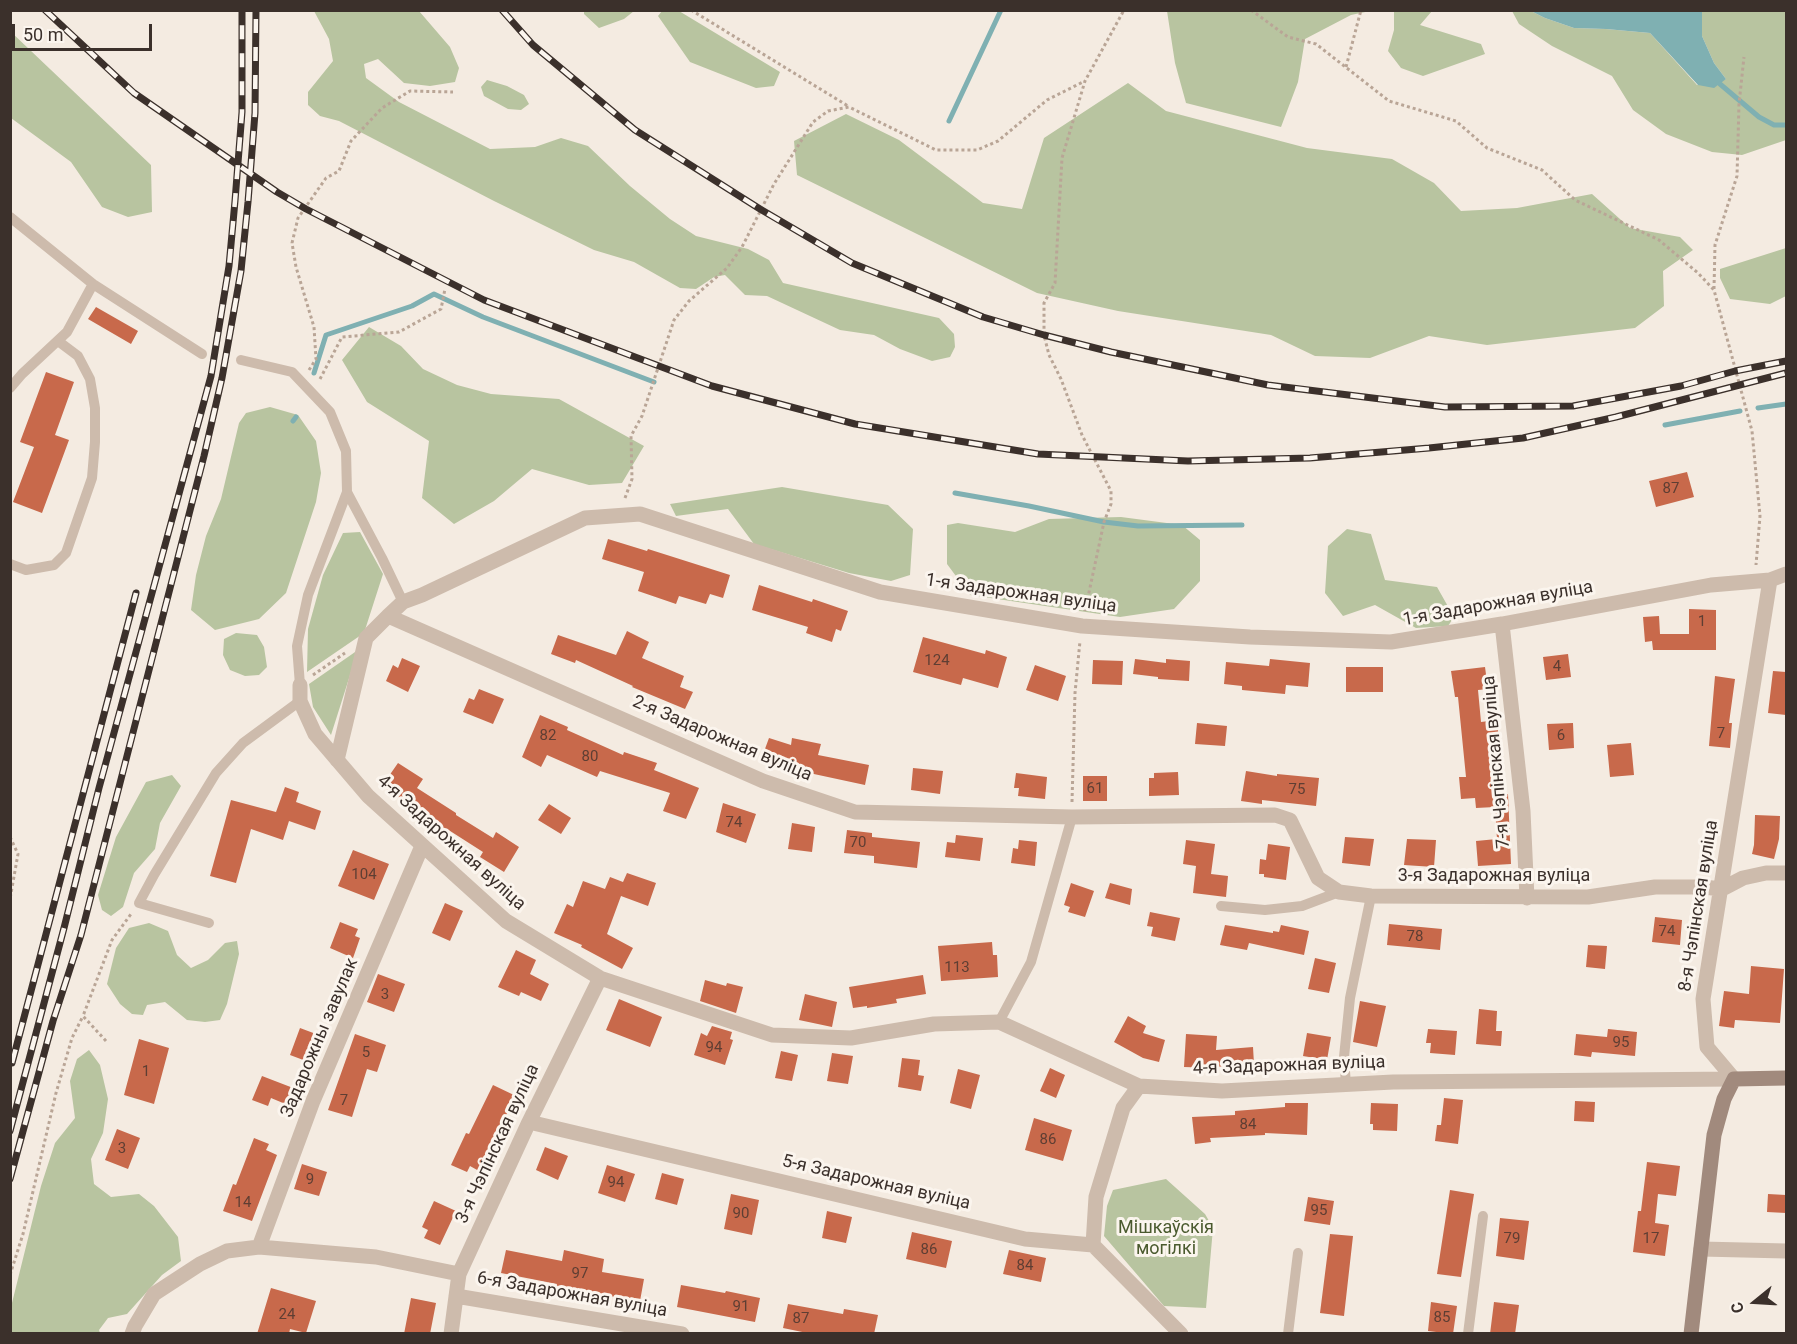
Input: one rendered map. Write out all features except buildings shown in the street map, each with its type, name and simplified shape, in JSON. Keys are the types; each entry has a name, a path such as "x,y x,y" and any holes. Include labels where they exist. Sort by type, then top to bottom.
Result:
{"main road":[{"name":"4-я Задарожная вуліца","path":"1734,1079 1786,1078"},
{"path":"1691,1334 1714,1135 1724,1099 1734,1079"}],"street":[{"name":"1-я Задарожная вуліца","path":"366,638 403,602 423,595 585,518 640,514 880,592 1082,626 1250,637 1391,642 1711,585 1763,581 1786,574"},
{"name":"8-я Чэпінская вуліца","path":"1734,1079 1707,1047 1703,999 1722,889 1763,581"},
{"name":"2-я Задарожная вуліца","path":"388,616 763,781 855,812 1071,817 1275,815 1290,820 1318,878 1339,892"},
{"name":"7-я Чэпінская вуліца","path":"1502,624 1523,811 1527,897"},
{"path":"336,760 366,638"},
{"name":"4-я Задарожная вуліца","path":"300,685 300,701 315,734 336,760 368,796 506,921 600,978 772,1035 851,1038 934,1024 999,1022 1139,1086 1222,1091 1393,1082 1734,1079"},
{"name":"Задарожны завулак","path":"259,1247 313,1101 422,846"},
{"name":"3-я Задарожная вуліца","path":"1339,892 1371,896 1588,897 1655,887 1722,889 1743,878 1766,873 1786,873"},
{"name":"3-я Чэпінская вуліца","path":"451,1334 459,1274 529,1122 600,978"},
{"path":"1139,1086 1123,1108 1096,1197 1093,1245 1181,1334"},
{"name":"5-я Задарожная вуліца","path":"529,1122 1025,1239 1093,1245"},
{"name":"6-я Задарожная вуліца","path":"132,1334 154,1294 200,1264 227,1251 259,1247 375,1257 459,1274"},
{"path":"1701,1249 1786,1251"},
{"name":"6-я Задарожная вуліца","path":"456,1296 682,1334"}],"lane":[{"path":"10,217 93,284 202,354"},
{"path":"10,388 68,332 93,284"},
{"path":"10,564 26,570 54,566 66,553 92,478 95,408 90,379 78,356 58,341"},
{"path":"241,360 292,372 330,412 346,451 346,492 308,595 297,646 300,685"},
{"path":"346,492 403,602"},
{"path":"209,923 140,903 154,875 216,773 243,743 300,701"},
{"path":"999,1022 1031,962 1071,817"},
{"path":"1221,906 1265,910 1302,906 1339,892"},
{"path":"1346,1085 1344,1057 1350,998 1371,896"},
{"path":"1468,1334 1483,1216"},
{"path":"1288,1334 1298,1253"}],"path":[{"path":"691,10 849,107 936,150 977,150 998,141 1047,100 1085,81"},
{"path":"1071,817 1075,693 1082,626 1104,522 1111,504 1110,491 1082,435 1061,379 1048,355 1044,335 1044,303 1055,283 1062,158 1085,81 1124,10"},
{"path":"1251,10 1288,37 1316,44 1389,101 1456,121 1487,148 1542,170 1575,200 1659,240 1698,273 1714,290"},
{"path":"1346,66 1361,10"},
{"path":"1744,57 1739,104 1737,176 1715,245 1714,290 1752,431 1763,581"},
{"path":"301,382 316,359 314,327 296,267 292,243 298,218 326,178 339,171 351,141 382,108 410,91 453,92"},
{"path":"619,515 632,479 631,436 642,416 674,320 689,301 727,268 737,254 774,184 813,122 828,111 849,107"},
{"path":"313,394 342,337 399,332 441,309 445,289"},
{"path":"300,685 366,638"},
{"path":"10,837 18,854 10,899"},
{"path":"10,1275 23,1234 56,1093 72,1038 83,1016 112,940 140,903"},
{"path":"83,1016 106,1041"}],"green space":[{"path":"584,10 634,11 624,19 599,28 584,14"},
{"path":"1167,10 1370,11 1351,15 1305,39 1298,82 1281,127 1186,103 1175,63"},
{"path":"314,11 419,11 450,47 459,68 455,82 430,86 404,83 378,59 364,64 366,78 399,102 490,149 535,147 561,138 588,146 630,186 670,219 696,236 748,249 769,260 783,283 939,318 954,334 955,347 950,357 932,361 900,349 874,335 840,330 767,296 745,295 725,275 714,277 696,289 680,288 634,262 594,250 339,121 320,116 308,105 308,92 333,61 329,39"},
{"path":"662,11 679,11 780,72 774,86 756,88 690,62 658,16"},
{"path":"1394,11 1432,11 1420,25 1481,44 1485,54 1423,76 1401,68 1388,51 1394,30"},
{"path":"1512,11 1531,11 1574,28 1650,33 1697,85 1726,79 1714,63 1702,36 1702,11 1786,11 1786,140 1742,155 1712,152 1666,134 1633,110 1612,76 1552,46 1519,24"},
{"path":"10,31 151,165 152,212 128,217 102,207 71,162 11,118"},
{"path":"487,80 507,86 524,95 529,104 521,110 508,109 484,96 481,87"},
{"path":"1128,83 1166,111 1307,148 1392,159 1434,183 1461,211 1517,208 1592,194 1630,228 1680,237 1693,250 1663,271 1664,306 1635,328 1487,345 1429,336 1370,358 1315,356 1271,335 1118,311 1037,293 797,175 794,141 846,114 899,140 983,203 1022,209 1044,138"},
{"path":"1786,248 1786,296 1770,304 1730,299 1720,278 1720,269"},
{"path":"369,327 401,346 423,369 457,385 491,394 559,399 644,446 622,483 589,485 532,469 494,501 454,524 422,498 429,441 367,402 342,360"},
{"path":"270,407 298,415 316,441 321,473 316,502 286,593 259,619 215,630 191,610 196,575 206,536 221,499 239,423 246,413"},
{"path":"782,487 888,505 913,529 910,575 891,581 849,573 754,544 728,509 676,516 670,504"},
{"path":"1121,517 1182,525 1200,540 1200,581 1174,609 1120,617 970,595 947,564 947,525 958,523 1015,532 1049,519"},
{"path":"1347,529 1371,534 1385,580 1437,587 1454,617 1448,626 1416,628 1375,605 1343,616 1325,593 1328,546"},
{"path":"360,532 383,574 364,633 307,672 308,629 323,575 343,533"},
{"path":"236,633 257,635 264,647 267,667 259,675 245,676 230,670 223,655 224,639"},
{"path":"358,650 331,735 313,707 309,684"},
{"path":"172,775 181,786 160,823 155,849 134,873 123,907 111,916 102,910 98,895 116,837 146,782"},
{"path":"149,923 168,931 177,955 191,968 208,960 225,943 237,941 239,954 227,1004 220,1020 205,1022 187,1020 165,1002 147,1005 143,1015 132,1014 120,1004 107,984 116,948 129,928"},
{"path":"89,1050 100,1065 108,1099 103,1133 91,1159 94,1184 111,1197 139,1194 154,1206 178,1237 181,1261 162,1275 127,1314 108,1318 99,1330 100,1333 11,1334 11,1307 41,1186 55,1143 75,1118 70,1081 77,1059"},
{"name":"Мішкаўскія могілкі","path":"1166,1179 1205,1214 1213,1228 1206,1308 1164,1306 1104,1236 1107,1206 1113,1190"}],"water":[{"path":"1531,11 1702,11 1702,36 1714,63 1726,79 1714,88 1698,85 1650,33 1574,28"}],"waterway":[{"path":"949,121 1001,10"},
{"path":"1720,84 1759,117 1774,125 1786,125"},
{"path":"314,373 326,335 412,306 434,294 483,317 654,382"},
{"path":"1758,408 1786,404"},
{"path":"1665,425 1740,411"},
{"path":"293,421 296,417"},
{"path":"955,493 1104,522 1138,526 1242,525"}],"railway":[{"path":"45,10 134,93 277,192 484,300 712,386 855,424 1038,454 1188,461 1310,458 1523,438 1616,417 1786,373"},
{"path":"10,1131 99,788 211,376 229,266 235,201 242,112 242,10"},
{"path":"10,1179 53,1021 81,935 222,378 241,271 248,202 255,113 256,10"},
{"path":"502,10 533,45 635,130 760,209 852,263 983,317 1044,335 1111,352 1268,385 1445,407 1573,406 1681,386 1735,371 1786,361"},
{"path":"12,1063 136,593"}]}
